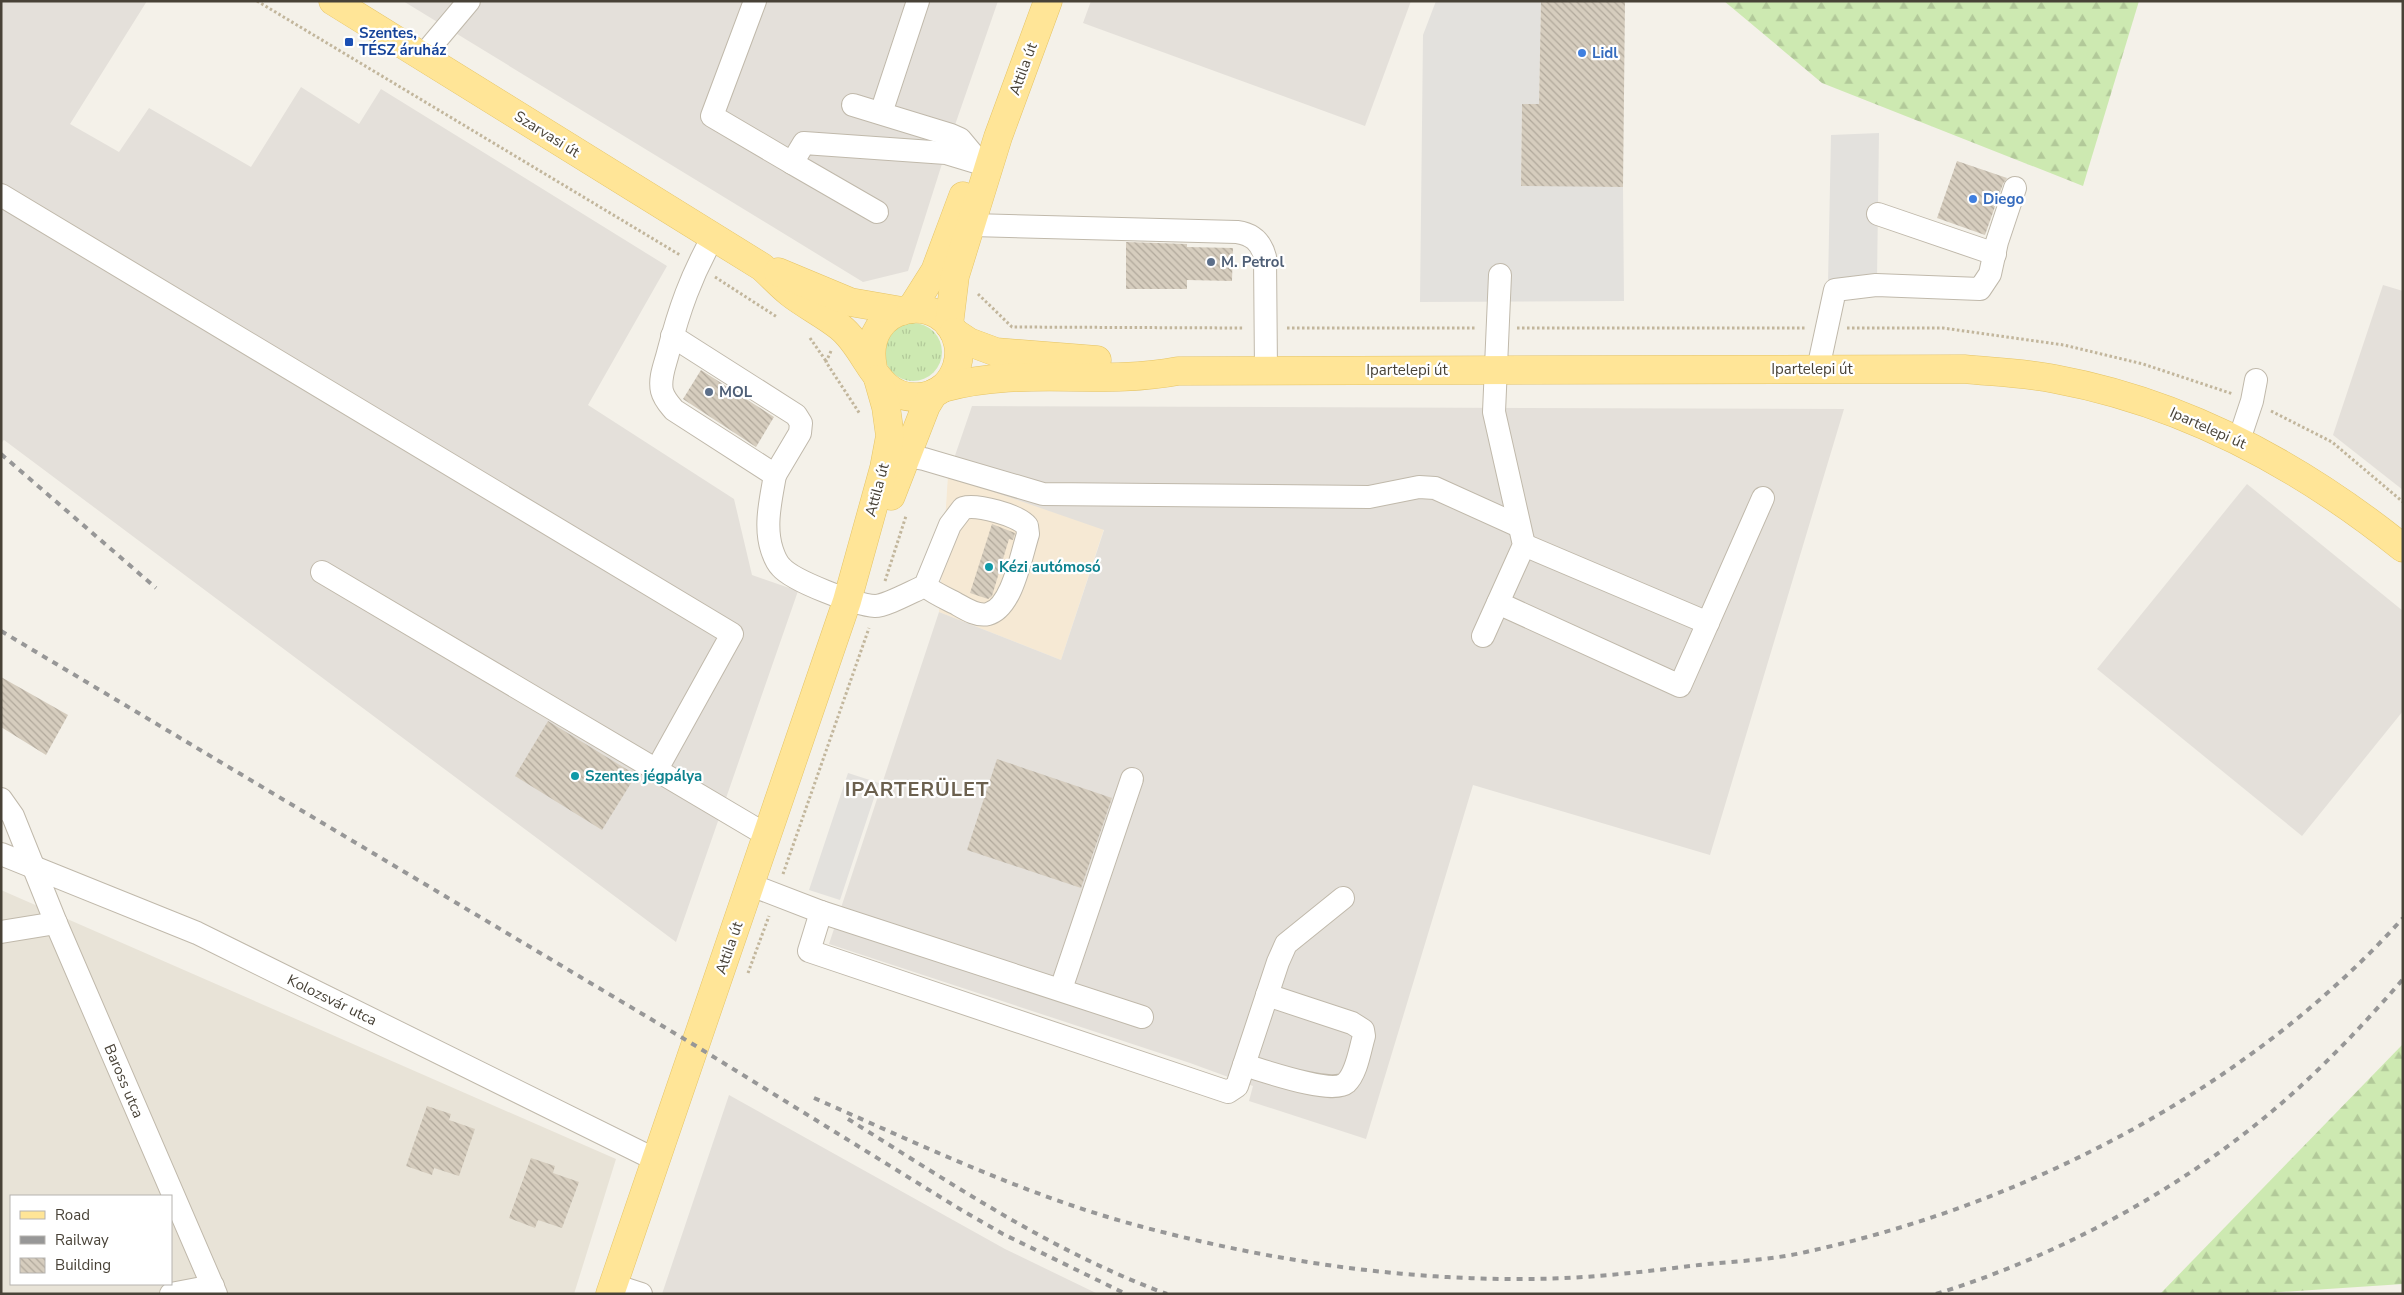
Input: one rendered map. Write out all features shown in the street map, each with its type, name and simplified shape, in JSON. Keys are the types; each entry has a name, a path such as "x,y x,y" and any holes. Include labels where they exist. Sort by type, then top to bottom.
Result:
{"main road":[{"name":"Szarvasi út","path":"333,1 762,267"},
{"name":"Attila út","path":"906,310 935,271 966,188 984,165 998,137 1048,1"},
{"name":"Attila út","path":"951,329 955,276 972,225 984,165"},
{"path":"762,267 797,278 850,302 932,312 969,342 996,352 1145,363 1178,371"},
{"path":"762,267 789,293 841,327 887,388 904,396 923,397 967,381 1012,375 1148,377 1178,371"},
{"path":"875,373 871,344 875,333 882,323 906,310"},
{"path":"939,390 951,379 957,368 958,344 951,329"},
{"name":"Ipartelepi út","path":"1178,371 1964,369 2054,378 2148,402 2239,440 2293,470 2341,501 2403,548"},
{"name":"Attila út","path":"612,1289 847,601 884,468 890,436 886,407 875,373"},
{"name":"Attila út","path":"847,601 926,406 939,390"}],"street":[{"path":"422,57 469,1"},
{"path":"755,1 712,116 877,212"},
{"path":"881,113 918,1"},
{"path":"853,105 960,139 984,165"},
{"path":"792,163 804,143 946,153 984,165"},
{"path":"1818,369 1835,290 1876,285 1980,289 1990,274 2015,188"},
{"path":"1,195 732,634 657,769"},
{"path":"1878,214 1995,254"},
{"path":"972,225 1237,232 1250,236 1261,246 1265,257 1266,371"},
{"path":"713,237 697,265 686,290 662,376 662,390 667,402 674,410 775,475"},
{"path":"1483,636 1498,603 1522,535 1494,412 1500,275"},
{"path":"672,336 796,415 801,423 800,432 775,475 768,515 772,549 776,560 781,568 790,574 847,601 877,606 925,586 950,526 963,508 980,507 1020,521 1027,526 1028,534 1010,592 1004,602 992,612 988,614 973,613 925,586"},
{"path":"2239,440 2252,401 2256,380"},
{"path":"907,456 924,459 1044,494 1369,497 1418,487 1435,488 1522,535 1708,623"},
{"path":"1498,603 1680,686 1763,498"},
{"path":"322,572 768,836"},
{"path":"1061,989 1132,778"},
{"name":"Baross utca","path":"1,799 13,816 32,867 214,1290"},
{"name":"Kolozsvár utca","path":"1,854 197,934 656,1160"},
{"path":"751,885 821,912 1142,1017"},
{"path":"821,912 809,951 1228,1092 1237,1086 1278,962 1286,944 1343,898"},
{"path":"1,932 56,923"},
{"path":"1244,1065 1309,1083 1338,1086 1345,1084 1350,1078 1364,1036 1364,1030 1359,1026 1267,995"},
{"path":"612,1289 641,1294"},
{"path":"171,1294 214,1290"}],"path":[{"path":"257,1 697,265 779,318"},
{"path":"804,334 812,339 826,362"}],"shaded area":[{"path":"1,1 147,1 70,124 119,152 149,108 251,167 301,87 359,124 381,89 667,266 588,405 734,499 752,575 798,591 676,942 4,440 1,443"},
{"path":"403,1 998,1 947,148 908,271 863,282"},
{"path":"1091,1 1411,1 1365,126 1083,23"},
{"path":"1436,1 1541,1 1539,104 1522,105 1521,185 1623,187 1624,301 1420,302 1423,35"},
{"path":"1879,133 1877,280 1828,284 1831,135"},
{"path":"2383,285 2403,291 2403,490 2333,435"},
{"path":"972,406 1844,409 1710,855 1473,785 1366,1139 1249,1101 1253,1086 1190,1063 829,944 939,612 1061,660 1104,530 948,476"},
{"path":"948,476 1104,529 1061,660 939,612"},
{"path":"2247,484 2403,611 2403,711 2302,836 2097,669"},
{"path":"848,773 879,783 840,900 809,890"},
{"path":"1,890 616,1159 574,1294 1,1294"},
{"path":"729,1095 1005,1249 1098,1294 662,1294"}],"green space":[{"path":"1724,1 2139,1 2083,186 1822,83"},
{"path":"913,323 924,325 937,336 942,352 940,363 929,376 913,381 902,379 889,368 884,352 886,341 897,328"},
{"path":"2403,1044 2403,1284 2251,1294 2160,1294"}],"building":[{"name":"Lidl","path":"1541,1 1625,1 1623,187 1521,186 1522,104 1539,104"},
{"name":"Diego","path":"1957,161 2007,178 2003,184 1985,235 1937,218"},
{"path":"1126,242 1187,244 1187,247 1233,248 1232,281 1187,280 1187,289 1126,289"},
{"path":"701,370 774,417 756,447 683,399"},
{"name":"Kézi autómosó","path":"992,524 1015,533 1013,540 1009,539 992,596 988,599 970,593"},
{"path":"1,677 68,715 46,755 1,727"},
{"name":"Szentes jégpálya","path":"548,721 636,775 602,830 515,776"},
{"path":"997,759 1112,798 1081,888 967,850"},
{"path":"427,1106 451,1114 449,1120 475,1129 459,1176 434,1168 432,1175 406,1166"},
{"path":"531,1158 555,1166 553,1173 579,1182 562,1228 538,1220 535,1228 509,1218"}],"railway":[{"path":"1,454 156,588"},
{"path":"1,631 696,1046 963,1211 1003,1234 1126,1294"},
{"path":"814,1098 935,1152 1059,1201 1101,1215 1190,1239 1285,1258 1381,1272 1430,1276 1527,1279 1613,1275 1769,1258 1810,1251 1892,1230 1974,1202 2054,1169 2132,1130 2207,1085 2278,1034 2343,979 2403,918"},
{"path":"1936,1294 1980,1279 2066,1243 2108,1222 2189,1173 2264,1118 2301,1086 2354,1034 2403,979"},
{"path":"848,1119 1003,1215 1043,1237 1124,1277 1167,1294"}],"place":[{"name":"Szentes, TÉSZ áruház","path":"349,42"},
{"name":"Lidl","path":"1582,53"},
{"name":"Diego","path":"1973,199"},
{"name":"M. Petrol","path":"1211,262"},
{"name":"MOL","path":"709,392"},
{"name":"Kézi autómosó","path":"989,567"},
{"name":"Szentes jégpálya","path":"575,776"}],"district":[{"name":"IPARTERÜLET","path":"917,789"}]}
